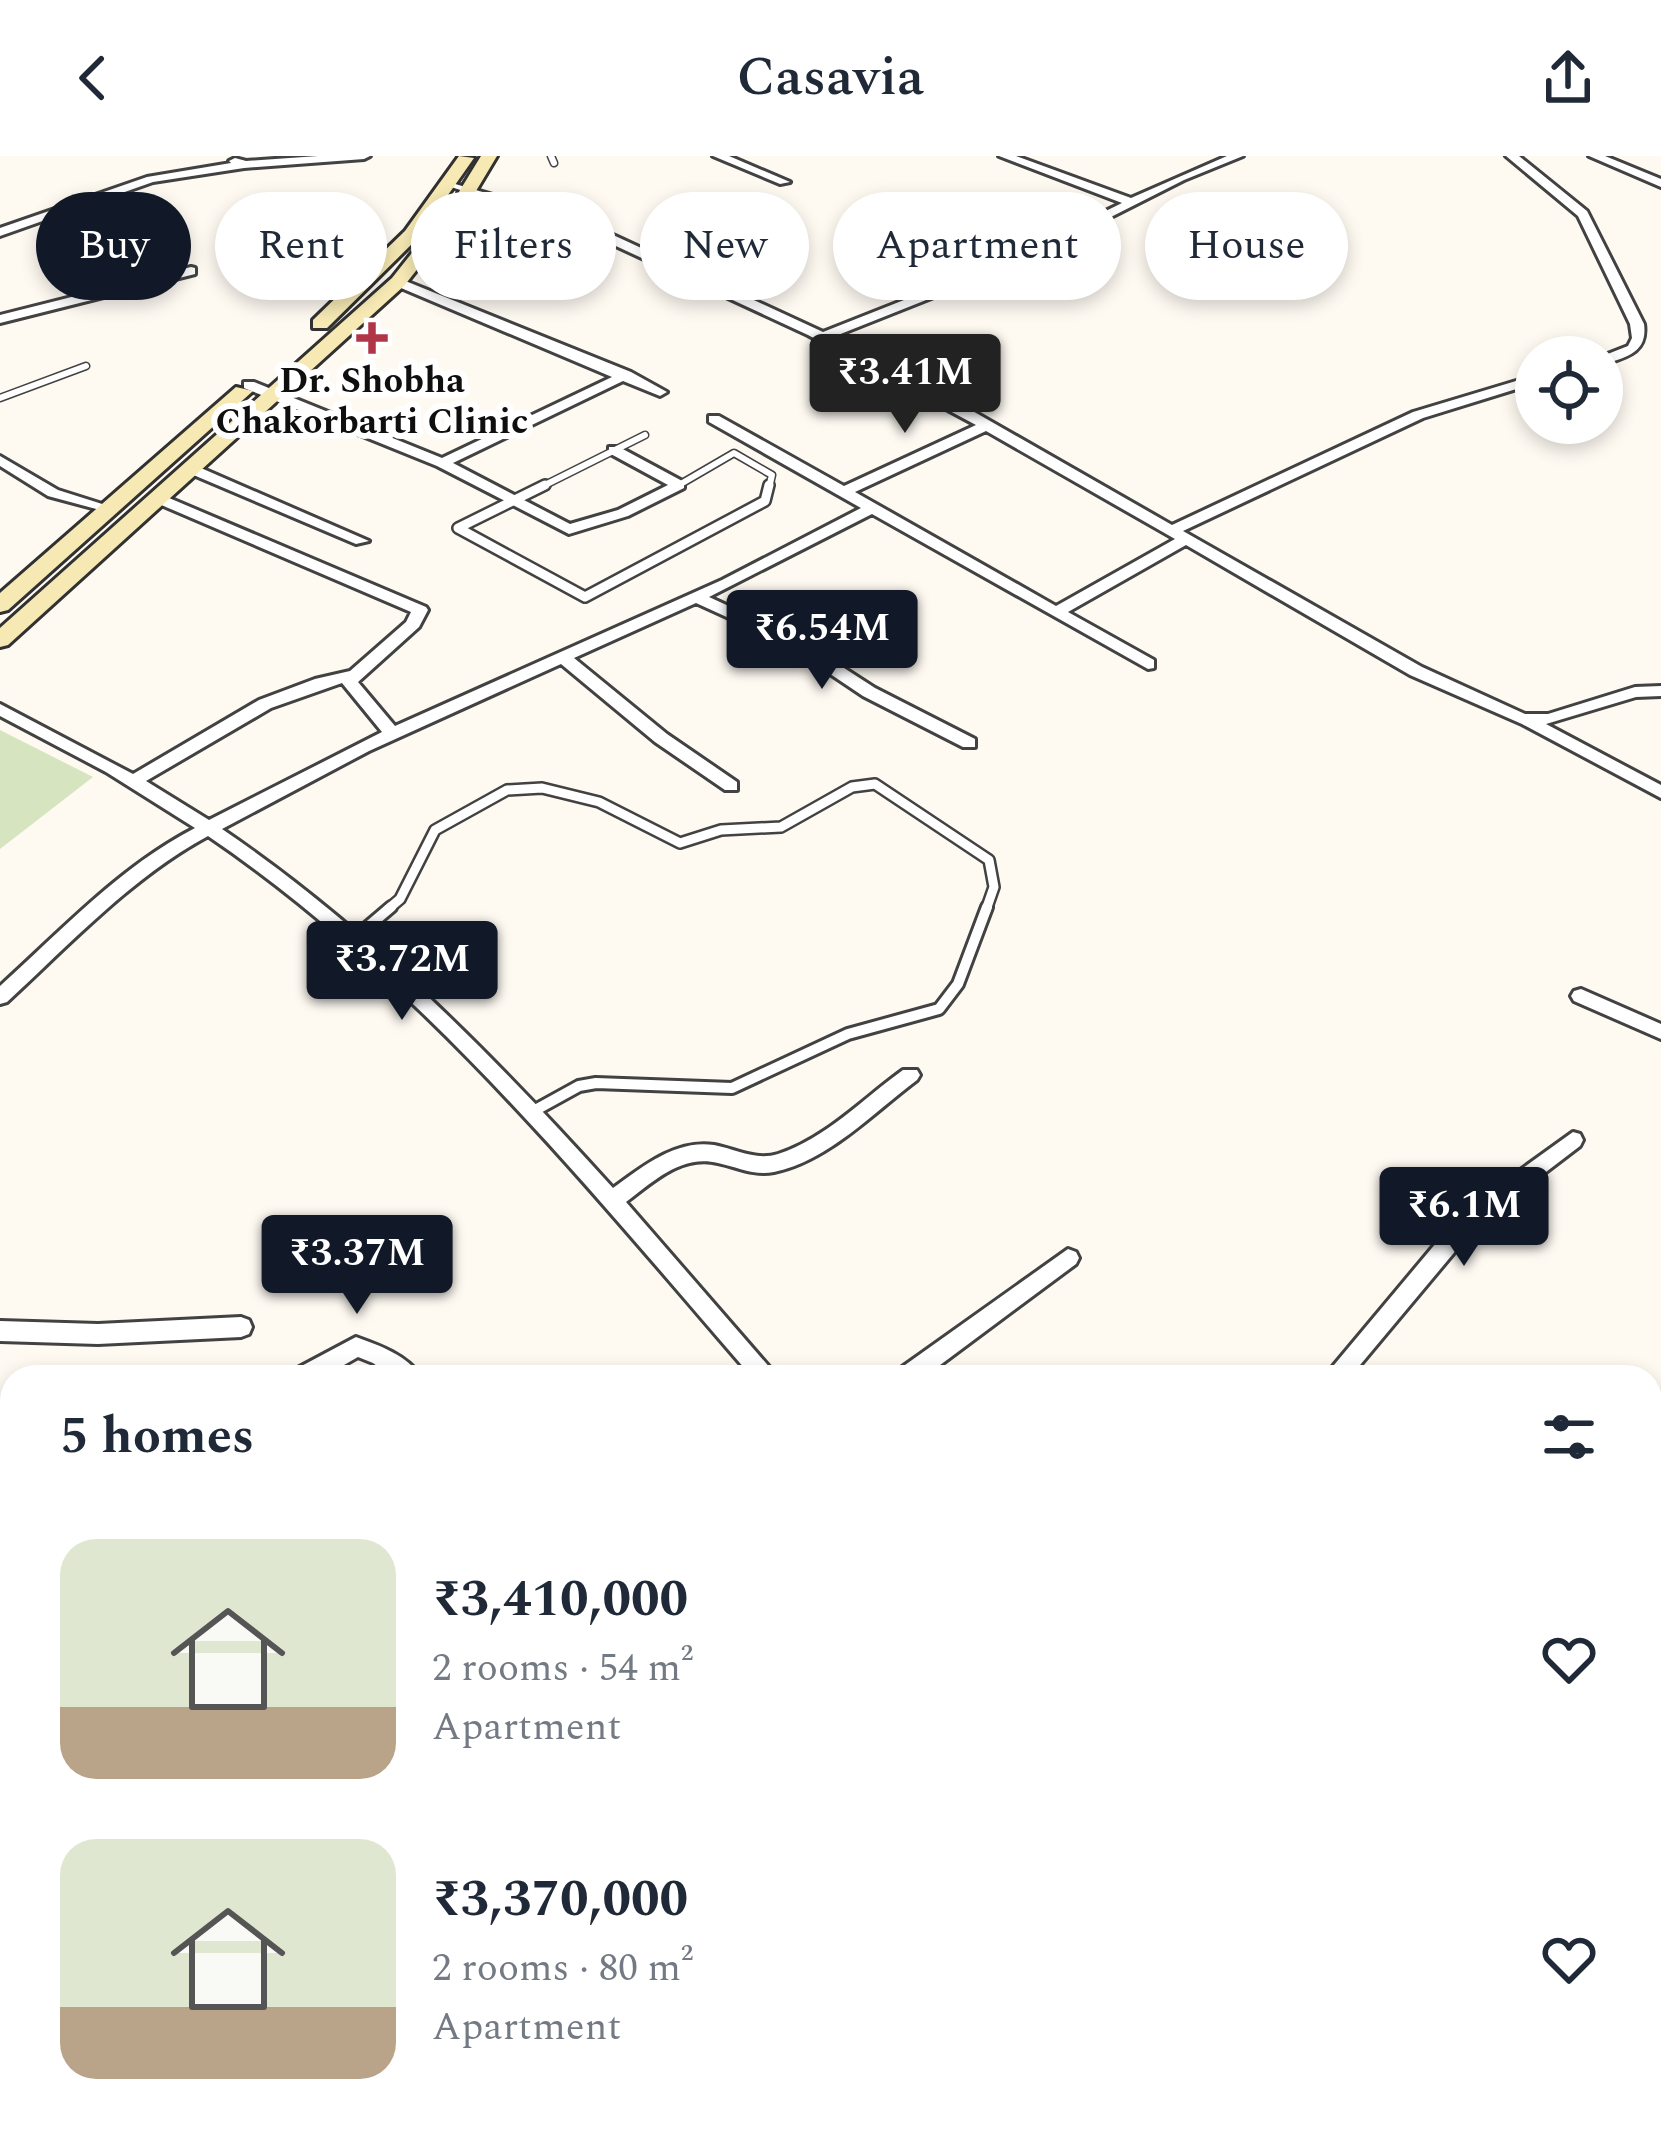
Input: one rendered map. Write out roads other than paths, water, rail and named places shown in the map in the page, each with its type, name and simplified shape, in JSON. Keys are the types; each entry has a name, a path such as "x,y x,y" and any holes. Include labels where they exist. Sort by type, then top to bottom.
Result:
{"main road":[{"path":"457,192 467,156"},
{"path":"0,605 374,275 489,156"},
{"path":"0,640 411,266"}],"street":[{"path":"224,156 244,165"},
{"path":"0,232 152,178 194,169 364,156"},
{"path":"719,156 784,182"},
{"path":"1005,156 1134,203"},
{"path":"1121,210 1237,156"},
{"path":"1512,156 1583,214 1596,233 1640,338"},
{"path":"1595,156 1656,177"},
{"path":"460,186 581,225 822,337 987,425 1416,671 1523,719 1661,792"},
{"path":"398,282 660,392"},
{"path":"0,319 75,300"},
{"path":"822,337 916,300"},
{"path":"1623,353 1633,349 1640,338 1661,334"},
{"path":"442,463 626,375"},
{"path":"250,385 442,463 568,529 579,530 679,485"},
{"path":"1057,612 1179,535 1418,415 1515,385"},
{"path":"713,419 1148,664"},
{"path":"844,492 987,425"},
{"path":"614,450 679,485"},
{"path":"0,460 53,493 111,509"},
{"path":"190,468 361,542"},
{"path":"134,781 292,689 351,676 413,624 420,610 157,498"},
{"path":"0,997 143,869 208,830 392,733 695,597 871,509"},
{"path":"695,597 790,640 869,692 969,743"},
{"path":"561,656 661,738 731,786"},
{"path":"351,676 350,686 392,733"},
{"path":"1523,719 1549,719 1635,692 1661,691"},
{"path":"0,709 134,781 288,886 422,1003 612,1200 756,1365"},
{"path":"1581,996 1661,1032"},
{"path":"612,1200 678,1156 695,1151 746,1164 778,1163 910,1075"},
{"path":"1346,1365 1470,1218 1573,1140"},
{"path":"922,1365 1068,1258"},
{"path":"0,1331 98,1334 241,1327"},
{"path":"324,1365 356,1347 394,1365"}],"lane":[{"path":"0,398 86,366"},
{"path":"645,435 458,528 585,597 765,501 772,475 734,453 679,485"},
{"path":"351,941 400,899 435,830 491,796 524,788 599,802 669,842 680,843 721,830 781,827 852,787 875,784 989,860 994,887 958,984 939,1009 848,1034 732,1088 596,1083 579,1086 529,1114"}],"place":[{"name":"Dr. Shobha Chakorbarti Clinic","path":"372,338"}]}
